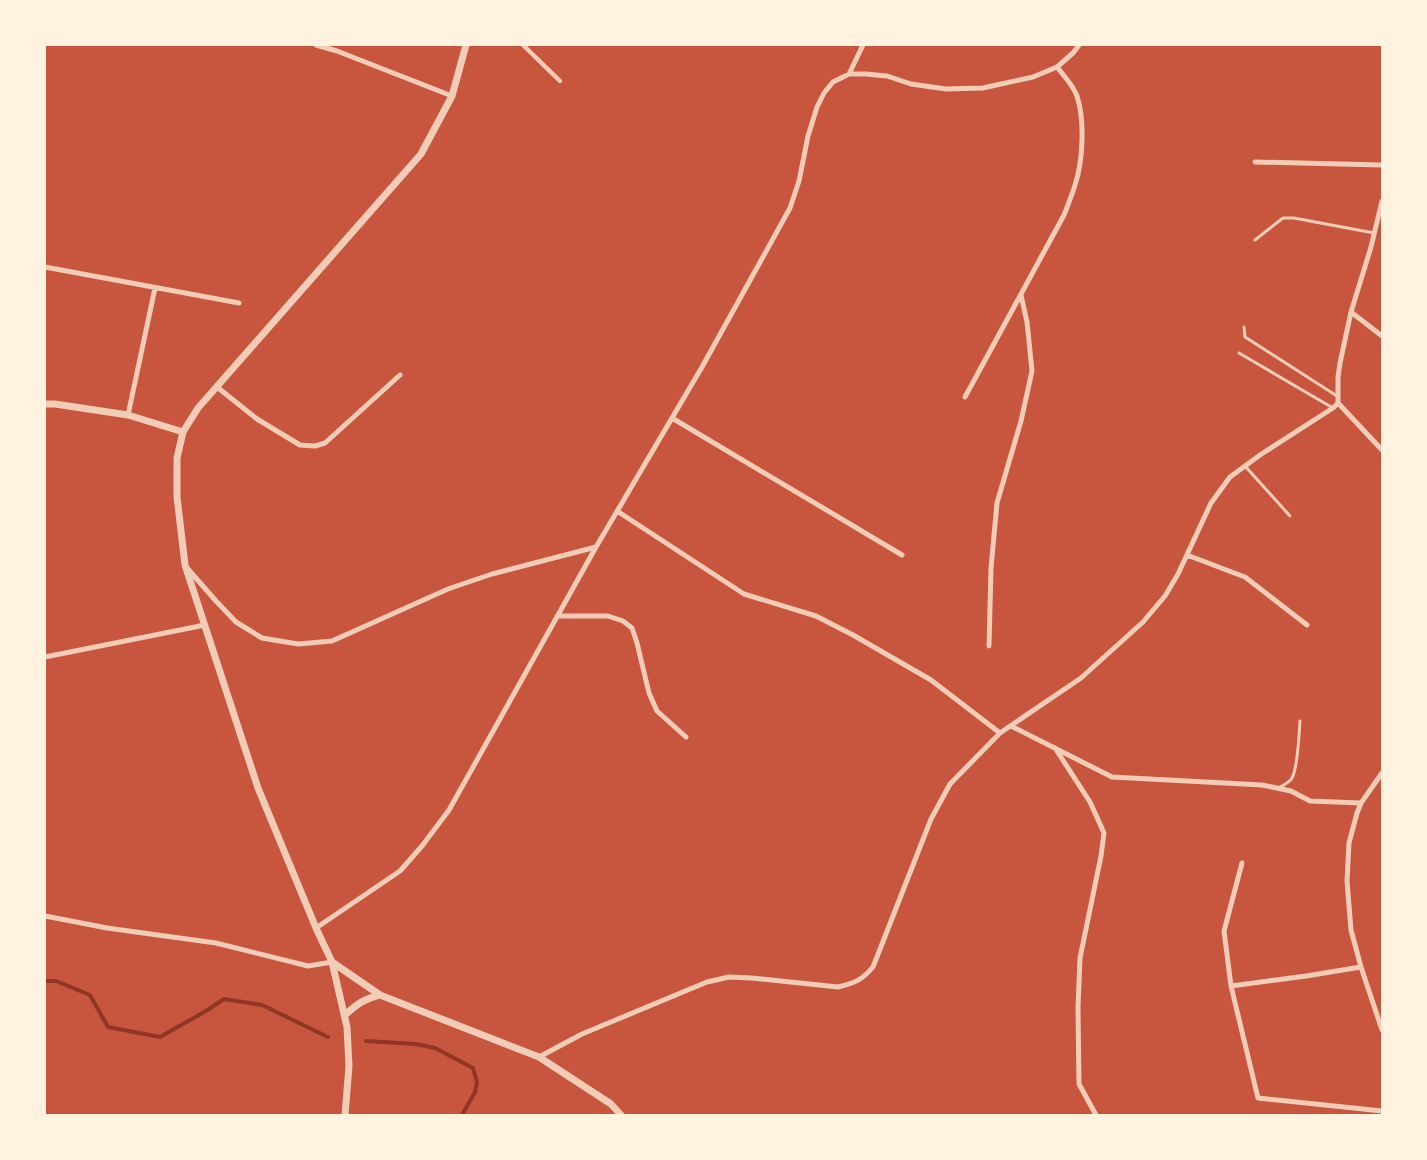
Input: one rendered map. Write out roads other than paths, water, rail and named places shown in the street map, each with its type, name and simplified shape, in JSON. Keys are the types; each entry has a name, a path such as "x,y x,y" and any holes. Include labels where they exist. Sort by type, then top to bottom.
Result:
{"street":[{"path":"316,45 337,51 452,96"},
{"path":"344,1115 349,1066 347,1027 332,962 258,788 185,565 176,496 176,458 183,432 198,408 421,154 452,96 466,45"},
{"path":"523,45 560,81"},
{"path":"849,74 863,45"},
{"path":"316,928 400,870 449,810 596,547 707,359 790,208 800,181 808,136 817,107 824,93 833,82 849,74 866,74 887,76 911,84 946,89 983,88 1033,77 1057,67 1079,45"},
{"path":"965,397 1064,215 1076,184 1082,123 1077,96 1072,85 1057,67"},
{"path":"1255,162 1382,165"},
{"path":"1382,201 1351,312 1338,377 1339,400 1382,450"},
{"path":"45,267 240,303"},
{"path":"128,415 154,288"},
{"path":"989,646 991,568 997,502 1032,371 1027,322 1021,294"},
{"path":"1351,312 1382,336"},
{"path":"217,387 257,420 300,445 316,446 325,443 400,375"},
{"path":"539,1057 582,1034 707,982 729,977 838,987 852,984 864,978 873,967 931,820 950,784 1000,733 1081,678 1143,622 1165,596 1187,555 1211,503 1230,477 1244,465 1333,408 1339,400"},
{"path":"45,404 128,415 183,432"},
{"path":"672,418 902,555"},
{"path":"617,511 744,594 816,616 853,634 924,675 1000,733"},
{"path":"185,565 236,622 262,638 298,644 332,641 448,589 492,574 596,547"},
{"path":"1187,555 1245,577 1307,625"},
{"path":"558,616 608,616 623,621 632,628 649,693 656,710 686,737"},
{"path":"45,657 205,626"},
{"path":"1011,726 1112,777 1262,786 1291,791 1310,801 1361,803"},
{"path":"1055,748 1090,802 1104,833 1080,958 1078,1007 1079,1084 1096,1115"},
{"path":"1382,773 1361,803 1349,843 1347,881 1351,930 1382,1030"},
{"path":"1242,863 1224,932 1231,986 1258,1098 1382,1111"},
{"path":"45,916 107,928 216,943 308,966 332,962 380,994 539,1057 611,1104 621,1115"},
{"path":"1231,986 1361,967"},
{"path":"344,1015 365,999 380,994"}],"lane":[{"path":"1256,240 1283,218 1294,218 1374,232"},
{"path":"1244,327 1245,337 1339,400"},
{"path":"1239,353 1333,408"},
{"path":"1244,465 1290,516"},
{"path":"1278,788 1292,778 1300,721"}],"waterway":[{"path":"45,981 56,981 90,995 108,1027 160,1037 224,999 262,1005 328,1037"},
{"path":"366,1041 416,1044 435,1048 473,1068 477,1082 475,1092 462,1115"}]}
